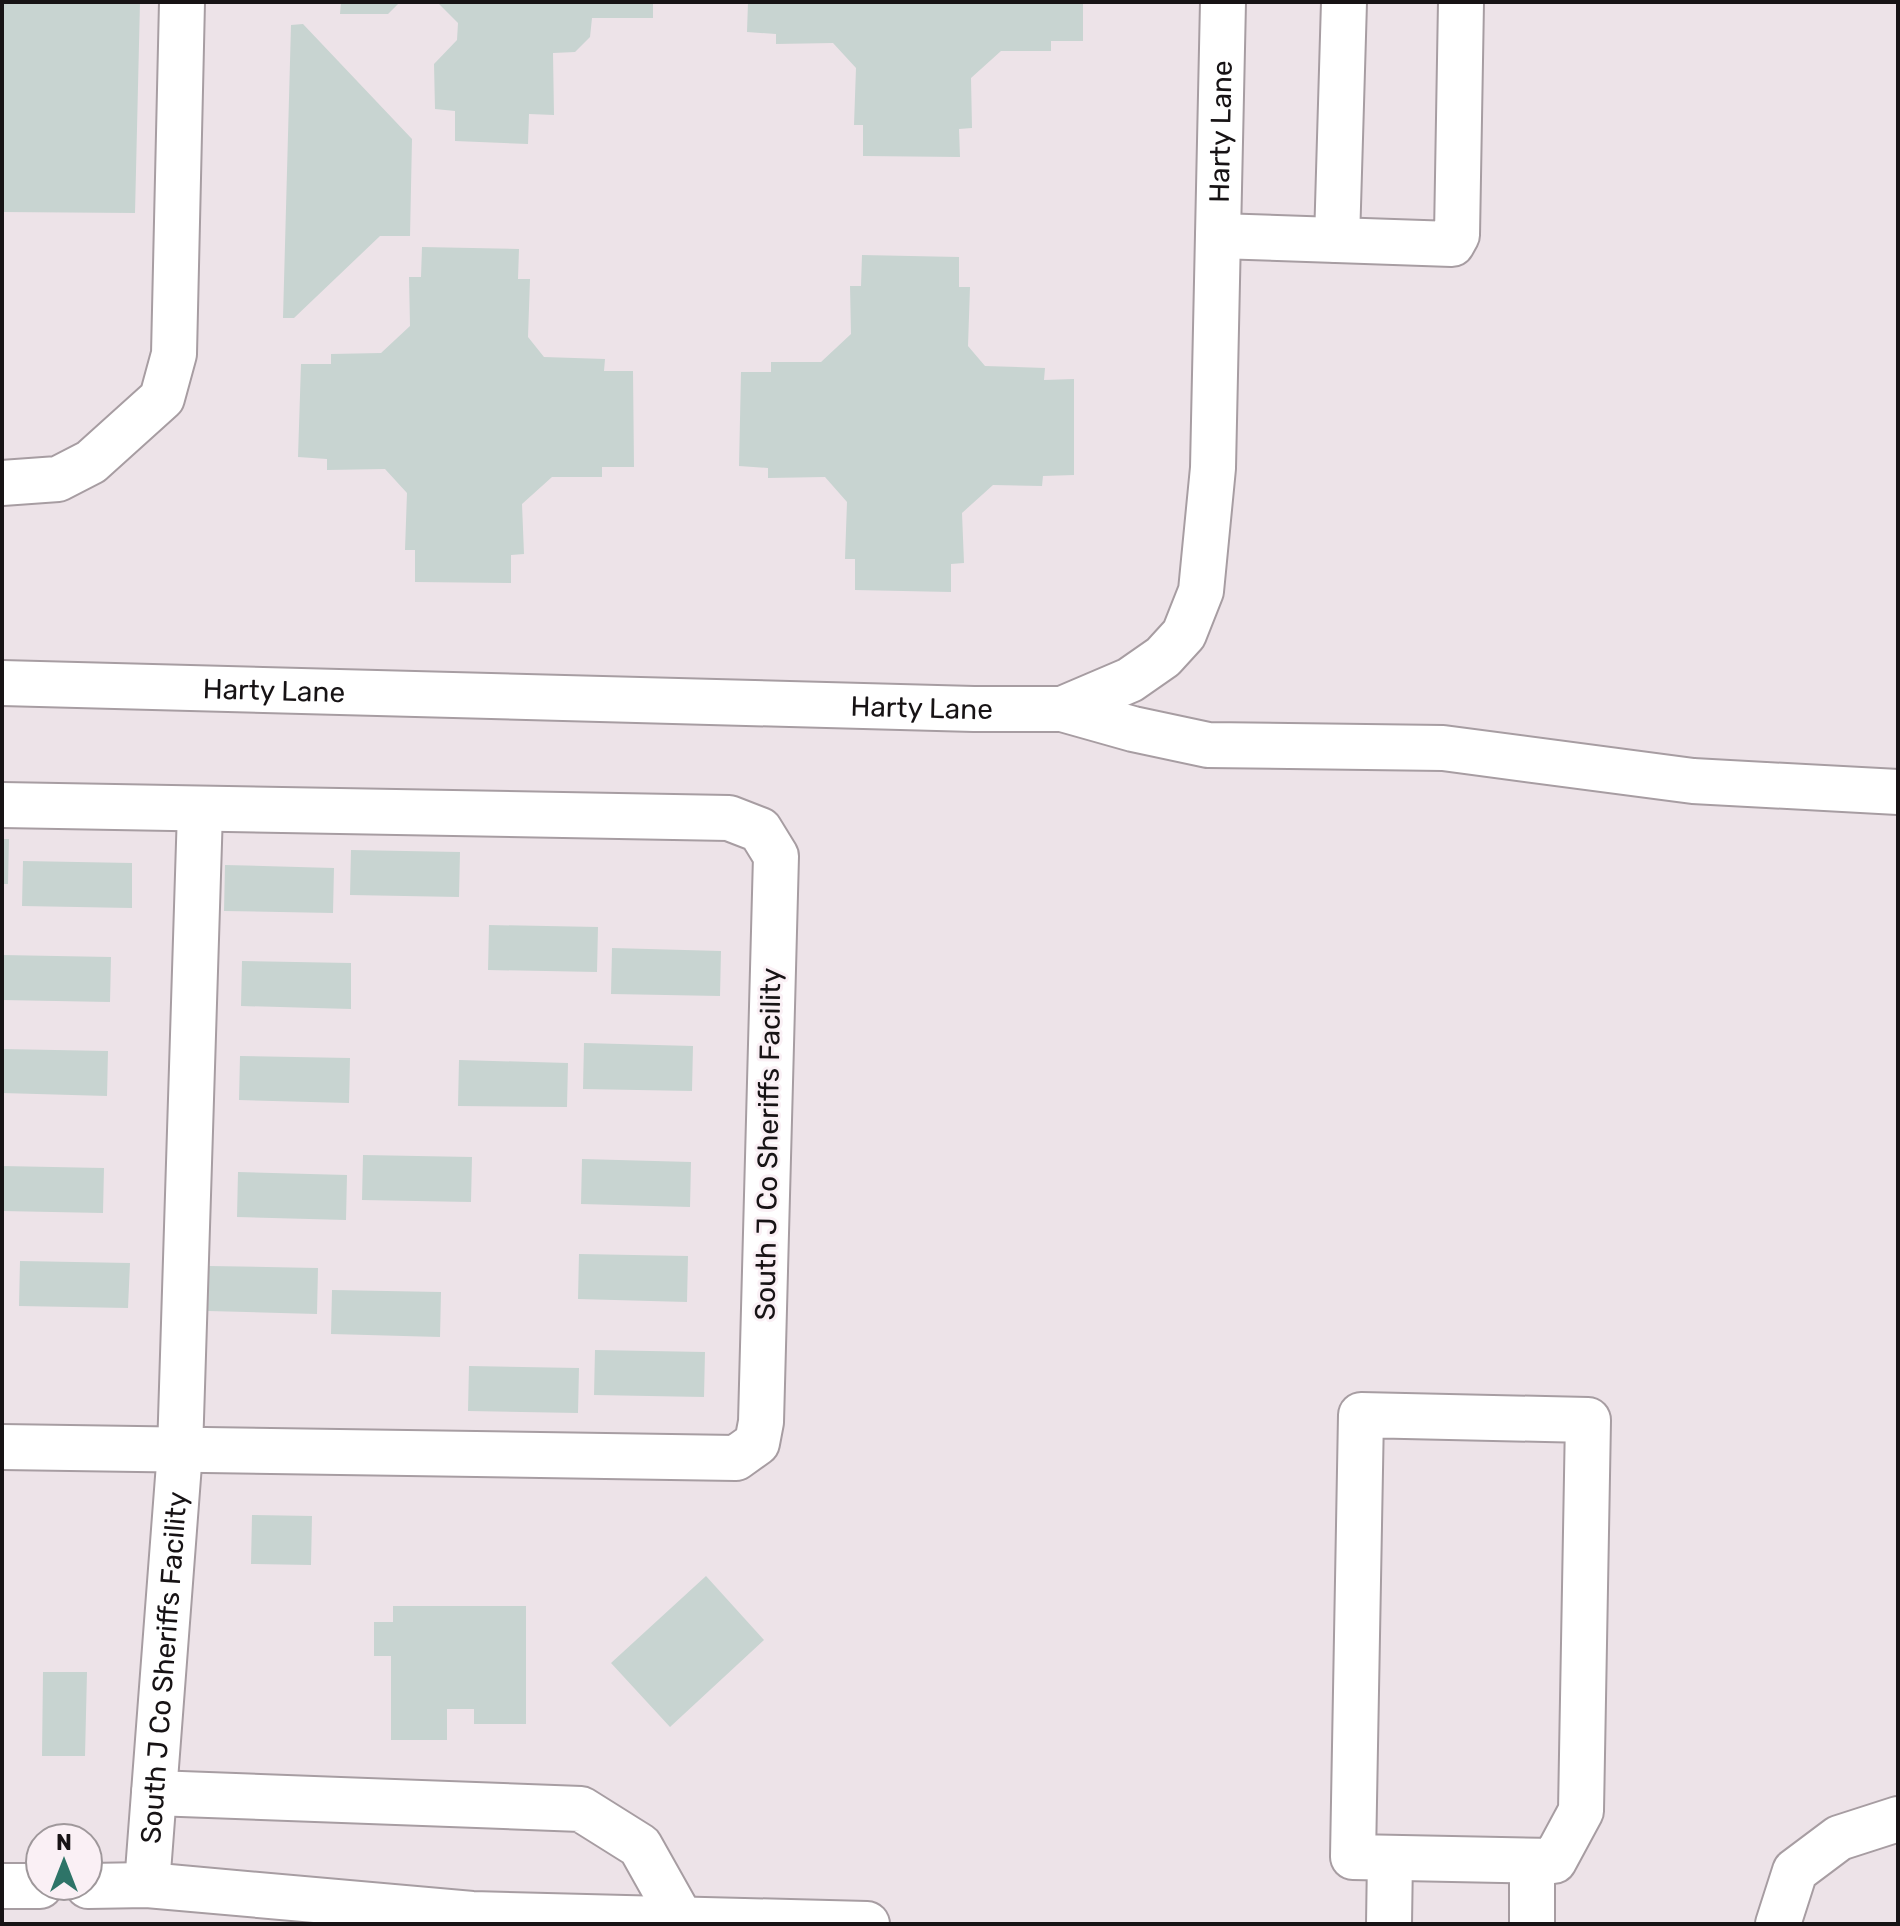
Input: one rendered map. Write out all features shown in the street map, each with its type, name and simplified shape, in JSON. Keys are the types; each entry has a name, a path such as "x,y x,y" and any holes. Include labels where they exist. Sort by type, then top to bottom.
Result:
{"street":[{"path":"2,483 58,479 91,462 162,398 174,354 182,2"},
{"name":"Harty Lane","path":"2,683 1062,709 1130,680 1163,657 1184,634 1201,591 1213,468 1223,2"},
{"path":"1337,240 1344,2"},
{"path":"1218,236 1452,244 1457,235 1461,2"},
{"path":"1062,709 1133,729 1208,745 1443,748 1693,781 1898,792"},
{"name":"South J Co Sheriffs Facility","path":"2,805 200,811 729,818 760,830 776,856 761,1422 757,1443 736,1458 2,1447"},
{"name":"South J Co Sheriffs Facility","path":"147,1885 180,1451 200,811"},
{"path":"1361,1415 1588,1420 1581,1811 1554,1861 1390,1858 1353,1857 1361,1415"},
{"path":"154,1793 581,1809 640,1846 681,1919"},
{"path":"1778,1924 1795,1871 1839,1838 1898,1819"},
{"path":"1389,1924 1390,1858"},
{"path":"1532,1861 1532,1924"},
{"path":"104,1886 147,1885 527,1920 681,1919 867,1924"},
{"path":"2,1886 24,1886"},
{"path":"365,1924 472,1914"}],"building":[{"path":"2,2 140,2 135,213 2,212"},
{"path":"341,2 400,2 388,14 340,14"},
{"path":"437,2 653,2 653,18 592,18 590,37 575,52 553,53 554,115 529,114 528,144 455,141 455,111 435,109 434,64 457,40 458,23"},
{"path":"748,2 1083,2 1083,41 1051,41 1051,51 1001,51 971,78 972,128 959,129 960,157 863,156 863,125 854,125 856,68 833,43 776,44 776,34 747,32"},
{"path":"303,24 412,139 410,236 380,236 294,318 283,318 291,25"},
{"path":"422,247 519,249 518,279 530,279 528,337 544,357 605,359 604,371 633,371 634,467 602,467 602,477 552,477 522,504 524,554 511,555 511,583 415,582 415,550 405,550 407,493 385,469 327,470 327,459 298,457 301,364 331,364 331,354 381,353 410,326 409,277 421,277"},
{"path":"862,255 959,257 959,287 970,287 968,346 985,366 1045,368 1044,380 1074,379 1074,475 1043,476 1042,486 993,485 962,513 964,563 951,564 951,592 855,590 855,559 845,559 847,502 825,477 768,478 768,468 739,466 741,372 771,372 771,362 821,362 851,334 850,286 861,286"},
{"path":"2,839 9,839 8,884 2,884"},
{"path":"351,850 460,852 459,897 350,895"},
{"path":"23,861 132,863 132,908 22,906"},
{"path":"225,865 334,868 333,913 224,911"},
{"path":"489,925 598,927 597,972 488,970"},
{"path":"612,948 721,951 720,996 611,994"},
{"path":"2,955 111,957 110,1002 2,1000"},
{"path":"242,961 351,963 351,1009 241,1006"},
{"path":"584,1043 693,1046 692,1091 583,1089"},
{"path":"2,1049 108,1051 107,1096 2,1093"},
{"path":"240,1056 350,1058 349,1103 239,1100"},
{"path":"459,1060 568,1063 567,1107 458,1106"},
{"path":"363,1155 472,1157 471,1202 362,1200"},
{"path":"582,1159 691,1162 690,1207 581,1204"},
{"path":"2,1166 104,1168 103,1213 2,1211"},
{"path":"238,1172 347,1175 346,1220 237,1217"},
{"path":"579,1254 688,1256 687,1302 578,1299"},
{"path":"20,1261 130,1263 128,1308 19,1306"},
{"path":"209,1266 318,1268 317,1314 208,1311"},
{"path":"332,1290 441,1292 440,1337 331,1334"},
{"path":"595,1350 705,1352 704,1397 594,1395"},
{"path":"469,1366 579,1368 578,1413 468,1411"},
{"path":"252,1515 312,1516 311,1565 251,1564"},
{"path":"706,1576 764,1640 670,1727 611,1663"},
{"path":"393,1606 526,1606 526,1724 474,1724 474,1709 447,1709 447,1740 391,1740 391,1656 374,1656 374,1622 393,1622"},
{"path":"43,1672 87,1672 85,1756 42,1756"}]}
